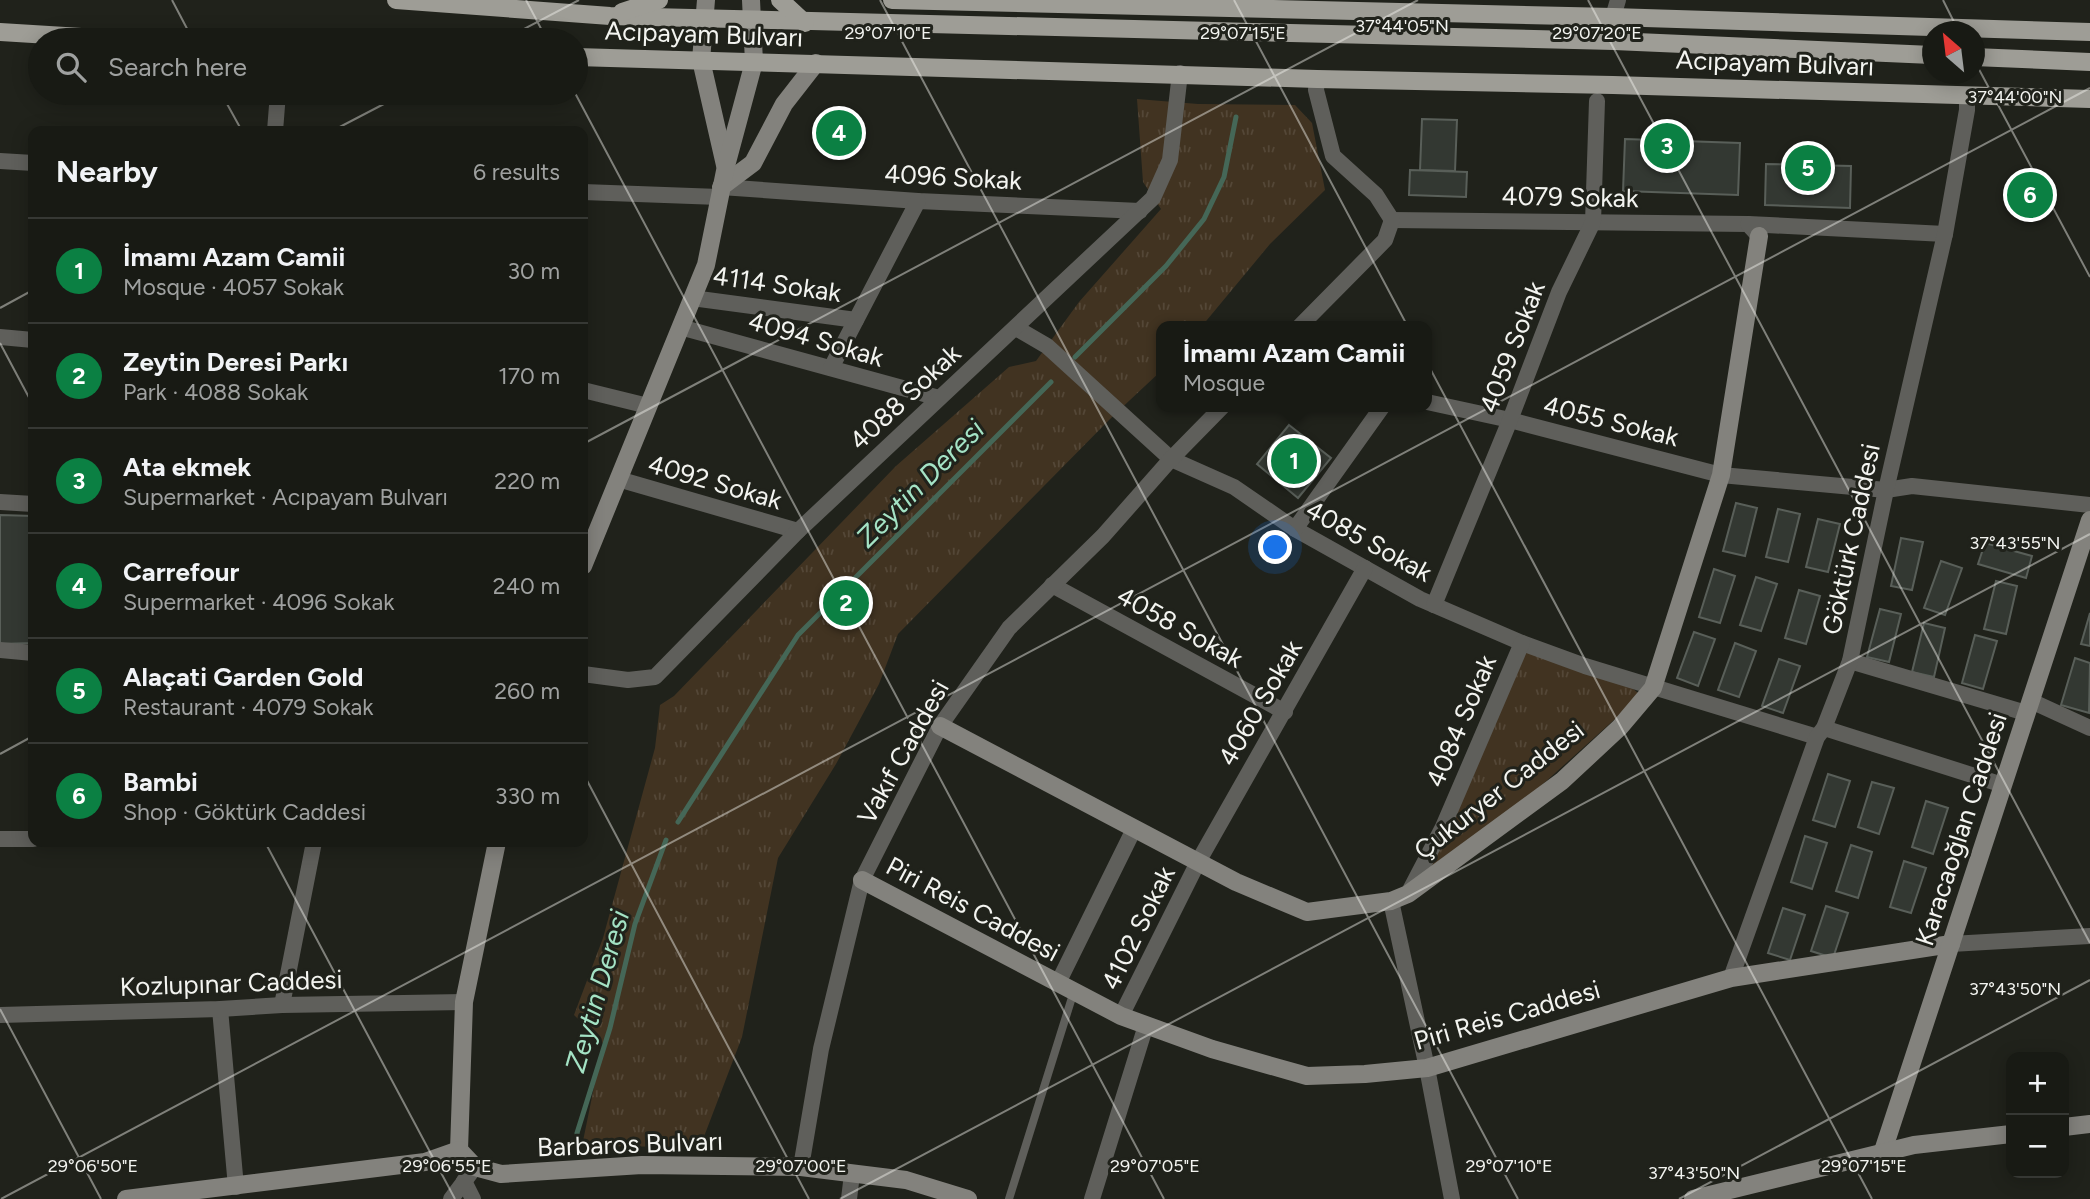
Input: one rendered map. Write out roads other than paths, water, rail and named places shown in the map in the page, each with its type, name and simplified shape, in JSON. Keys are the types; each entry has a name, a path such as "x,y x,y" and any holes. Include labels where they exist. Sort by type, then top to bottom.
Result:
{"main road":[{"name":"Acıpayam Bulvarı","path":"396,0 610,16 805,23 1614,41 1922,55"},
{"path":"528,0 610,16 659,0"},
{"path":"780,0 805,23"},
{"path":"892,0 1615,8 2090,32"},
{"path":"0,32 28,34"},
{"name":"Acıpayam Bulvarı","path":"588,57 2090,99"},
{"path":"1985,57 2090,62"}],"street":[{"path":"706,0 701,60 726,166"},
{"path":"588,554 706,265 726,166 754,61 751,0"},
{"path":"720,192 752,163 783,104 816,63"},
{"name":"4088 Sokak","path":"588,675 628,680 654,677 798,531 1153,198 1170,160 1180,73"},
{"path":"1305,321 1384,240 1392,220 1376,195 1333,156 1316,90 1317,79"},
{"name":"Göktürk Caddesi","path":"1731,978 1820,733 1850,661 1945,234 1967,110 1967,96"},
{"name":"4059 Sokak","path":"1434,604 1510,420 1559,292 1593,222 1597,101"},
{"path":"275,126 277,105"},
{"path":"0,160 28,163"},
{"name":"4096 Sokak","path":"588,192 720,192 1140,211"},
{"path":"831,368 918,201"},
{"name":"4079 Sokak","path":"1392,220 1593,222 1753,230 1945,234"},
{"name":"Çukuryer Caddesi","path":"940,726 1236,882 1307,912 1400,897 1562,780 1659,689 1721,475 1753,230"},
{"name":"4114 Sokak","path":"692,298 856,320"},
{"name":"4094 Sokak","path":"680,327 939,398"},
{"name":"4085 Sokak","path":"1016,328 1047,346 1171,458 1234,487 1295,529 1420,599 1522,643 1659,689 2003,785"},
{"path":"0,337 28,340"},
{"path":"588,391 648,406"},
{"name":"4055 Sokak","path":"1432,403 1510,420 1721,475 1886,490 1912,486 2090,505"},
{"name":"Vakıf Caddesi","path":"801,1167 821,1049 862,880 940,726 1009,628 1103,536 1171,458 1217,412"},
{"path":"1295,529 1378,412"},
{"name":"4092 Sokak","path":"618,479 798,531"},
{"path":"0,502 28,503"},
{"name":"Karacaoğlan Caddesi","path":"1882,1154 2090,520"},
{"name":"4060 Sokak","path":"1198,862 1365,568"},
{"name":"4058 Sokak","path":"1052,585 1284,712"},
{"name":"4084 Sokak","path":"1400,897 1443,827 1522,643"},
{"path":"0,650 28,653"},
{"path":"1850,661 2029,707 2090,728"},
{"path":"1066,987 1134,829"},
{"path":"0,839 28,839"},
{"path":"282,1005 313,847"},
{"path":"473,1199 470,1174 459,1150 464,1002 496,847"},
{"name":"4102 Sokak","path":"1121,1016 1198,862"},
{"name":"Piri Reis Caddesi","path":"862,880 1121,1016 1212,1049 1307,1076 1427,1068 1731,978 1951,944"},
{"path":"1400,897 1427,1068 1452,1199"},
{"path":"1951,944 2090,936"},
{"name":"Kozlupınar Caddesi","path":"0,1014 464,1002"},
{"path":"220,1009 236,1187"},
{"path":"1092,1199 1146,1025"},
{"path":"2069,1126 2090,1124"},
{"path":"1693,1199 1914,1145 2006,1135"},
{"path":"126,1199 425,1162 459,1150"},
{"name":"Barbaros Bulvarı","path":"470,1174 642,1166 801,1167 906,1180 928,1193 968,1199"},
{"path":"451,1199 470,1174"},
{"path":"849,1199 852,1174"}],"lane":[{"path":"1009,1199 1066,987"}],"waterway":[{"name":"Zeytin Deresi","path":"1075,357 1166,266 1204,219 1224,177 1236,117"},
{"name":"Zeytin Deresi","path":"678,822 798,635 1051,382"},
{"name":"Zeytin Deresi","path":"579,1154 577,1133 610,1028 635,924 666,840"}],"place":[{"name":"Carrefour","path":"839,133"},
{"name":"Ata ekmek","path":"1667,146"},
{"name":"Alaçati Garden Gold","path":"1808,168"},
{"name":"Bambi","path":"2030,195"},
{"name":"İmamı Azam Camii","path":"1294,461"},
{"name":"Zeytin Deresi Parkı","path":"846,603"}]}
